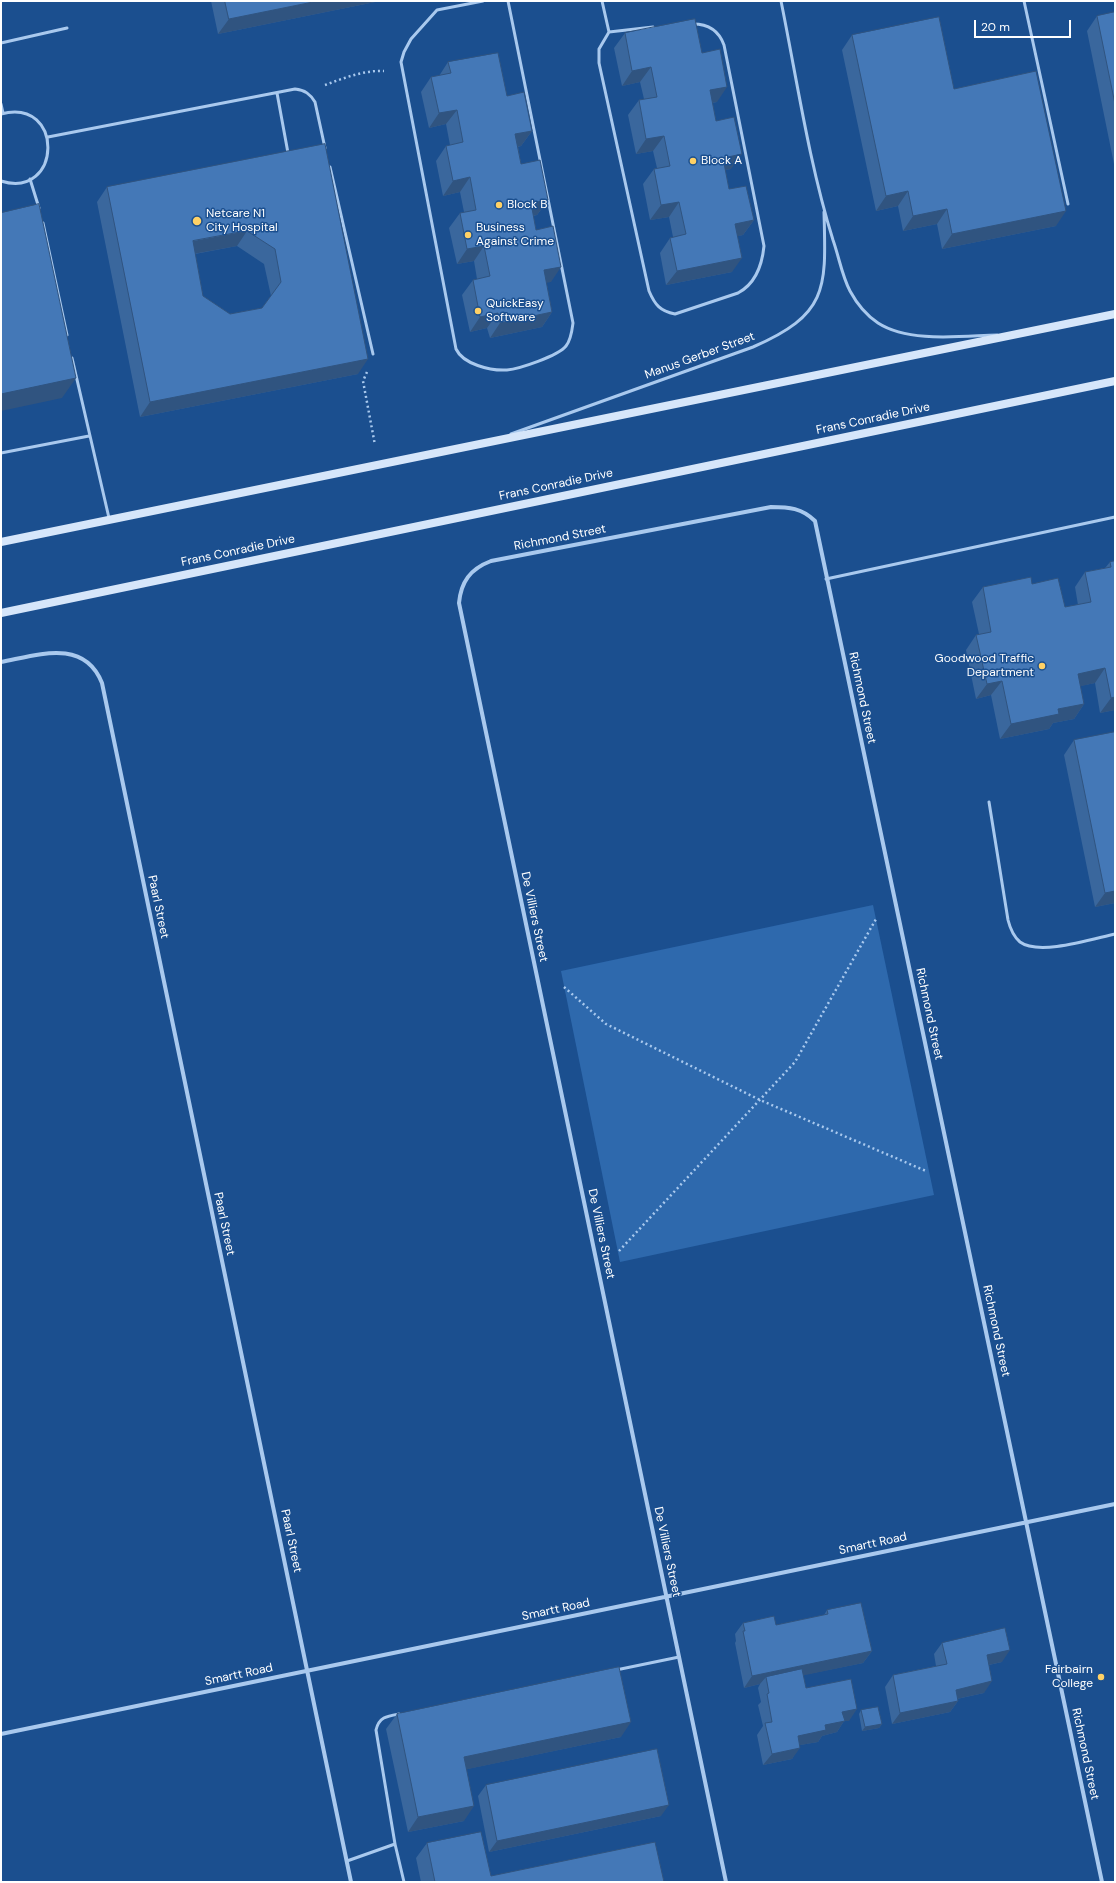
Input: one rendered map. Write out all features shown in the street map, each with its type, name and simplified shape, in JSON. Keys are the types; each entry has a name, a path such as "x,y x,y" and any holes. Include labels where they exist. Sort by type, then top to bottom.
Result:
{"main road":[{"path":"1,542 1115,314"},
{"name":"Frans Conradie Drive","path":"1,613 1115,381"}],"street":[{"name":"Richmond Street","path":"460,590 464,581 472,572 480,565 491,562 771,507 797,509 806,513 815,521 826,579 1027,1522 1102,1882"},
{"name":"De Villiers Street","path":"460,590 459,603 462,622 726,1882"},
{"name":"Paarl Street","path":"1,662 55,652 73,654 88,661 97,670 102,683 351,1882"},
{"name":"Smartt Road","path":"1,1734 666,1598 1115,1504"}],"lane":[{"path":"483,1 437,10 411,40 404,52 401,62 456,349 459,355 470,362 486,368 507,370 550,358 566,347 573,323 508,1"},
{"path":"602,1 609,32 599,49 599,63 648,291 654,304 665,312 675,314 738,294 746,289 753,283 761,262 764,246 724,45 716,32 709,27 690,24"},
{"name":"Manus Gerber Street","path":"780,1 824,208 850,290 861,308 878,323 898,332 945,336 1020,334"},
{"path":"1024,1 1068,204"},
{"path":"609,32 661,26"},
{"path":"1,43 67,28"},
{"path":"48,137 295,89 303,90 315,102 327,156"},
{"path":"276,93 288,153"},
{"path":"1,104 2,114 15,112 25,114 36,120 48,137 49,148 47,160 36,176 18,183 1,181"},
{"path":"329,164 373,354"},
{"path":"30,179 40,214"},
{"name":"Manus Gerber Street","path":"491,442 753,347 791,328 809,311 820,291 824,268 824,208"},
{"path":"42,221 69,343"},
{"path":"70,351 110,520"},
{"path":"1,453 89,436"},
{"path":"826,579 1115,517"},
{"path":"989,802 1008,920 1012,932 1019,941 1028,946 1041,948 1115,934"},
{"path":"609,1671 679,1657"},
{"path":"401,1713 382,1718 379,1721 376,1730 395,1844 404,1882"},
{"path":"347,1861 395,1844"}],"path":[{"path":"306,92 347,77 374,71 403,72"},
{"path":"363,381 371,426"},
{"path":"619,1251 795,1062 876,919"},
{"path":"564,987 606,1024 760,1100 926,1171"}],"shaded area":[{"path":"873,905 934,1195 620,1262 561,971"}],"building":[{"path":"225,1 318,1 229,19"},
{"path":"1115,12 1115,104 1097,16"},
{"path":"939,17 954,89 1036,71 1066,211 952,234 947,209 913,216 908,191 886,196 852,35"},
{"name":"Block A","path":"695,19 702,53 720,49 727,87 710,90 716,121 734,117 742,154 723,158 729,189 746,186 754,220 735,224 742,258 677,271 670,238 686,234 679,202 661,205 654,169 670,166 664,136 646,139 639,100 657,97 651,67 632,71 625,33"},
{"name":"Block B","path":"498,53 507,96 524,92 532,131 515,134 521,164 540,160 548,200 531,203 536,230 553,226 561,267 544,270 552,312 500,323 498,313 480,317 473,280 490,276 484,246 467,249 460,213 476,210 470,177 453,181 446,146 463,142 457,110 439,113 431,77 451,73 448,62"},
{"path":"325,144 368,359 150,402 107,187","holes":["247,231 275,249 281,282 262,308 230,314 203,296 193,241"]},
{"path":"39,204 76,378 1,394 1,213"},
{"name":"Goodwood Traffic Department","path":"1115,561 1115,697 1111,698 1105,668 1078,674 1084,704 1058,709 1059,714 1011,724 1002,681 987,684 976,635 991,632 983,587 1031,577 1032,584 1058,578 1065,607 1091,602 1085,572 1111,567 1110,562"},
{"path":"1115,732 1115,891 1105,893 1074,740"},
{"path":"861,1603 872,1651 752,1676 743,1631 745,1631 743,1623 774,1616 776,1625 828,1614 827,1610"},
{"path":"1005,1628 1010,1650 987,1655 992,1681 956,1690 958,1701 900,1713 893,1675 947,1664 942,1643"},
{"path":"619,1667 631,1722 464,1757 474,1806 418,1817 397,1714"},
{"path":"802,1669 806,1688 851,1679 857,1709 842,1712 845,1721 825,1725 826,1730 798,1736 800,1748 772,1754 765,1723 772,1722 767,1694 769,1693 766,1677"},
{"path":"878,1707 882,1724 865,1727 861,1710"},
{"path":"657,1749 669,1805 497,1841 486,1785"},
{"path":"481,1832 491,1876 655,1842 664,1882 435,1882 427,1843"}],"place":[{"name":"Block A","path":"693,161"},
{"name":"Block B","path":"499,205"},
{"name":"Netcare N1 City Hospital","path":"197,221"},
{"name":"Business Against Crime","path":"468,235"},
{"name":"QuickEasy Software","path":"478,311"},
{"name":"Goodwood Traffic Department","path":"1042,666"},
{"name":"Fairbairn College","path":"1101,1677"}]}
